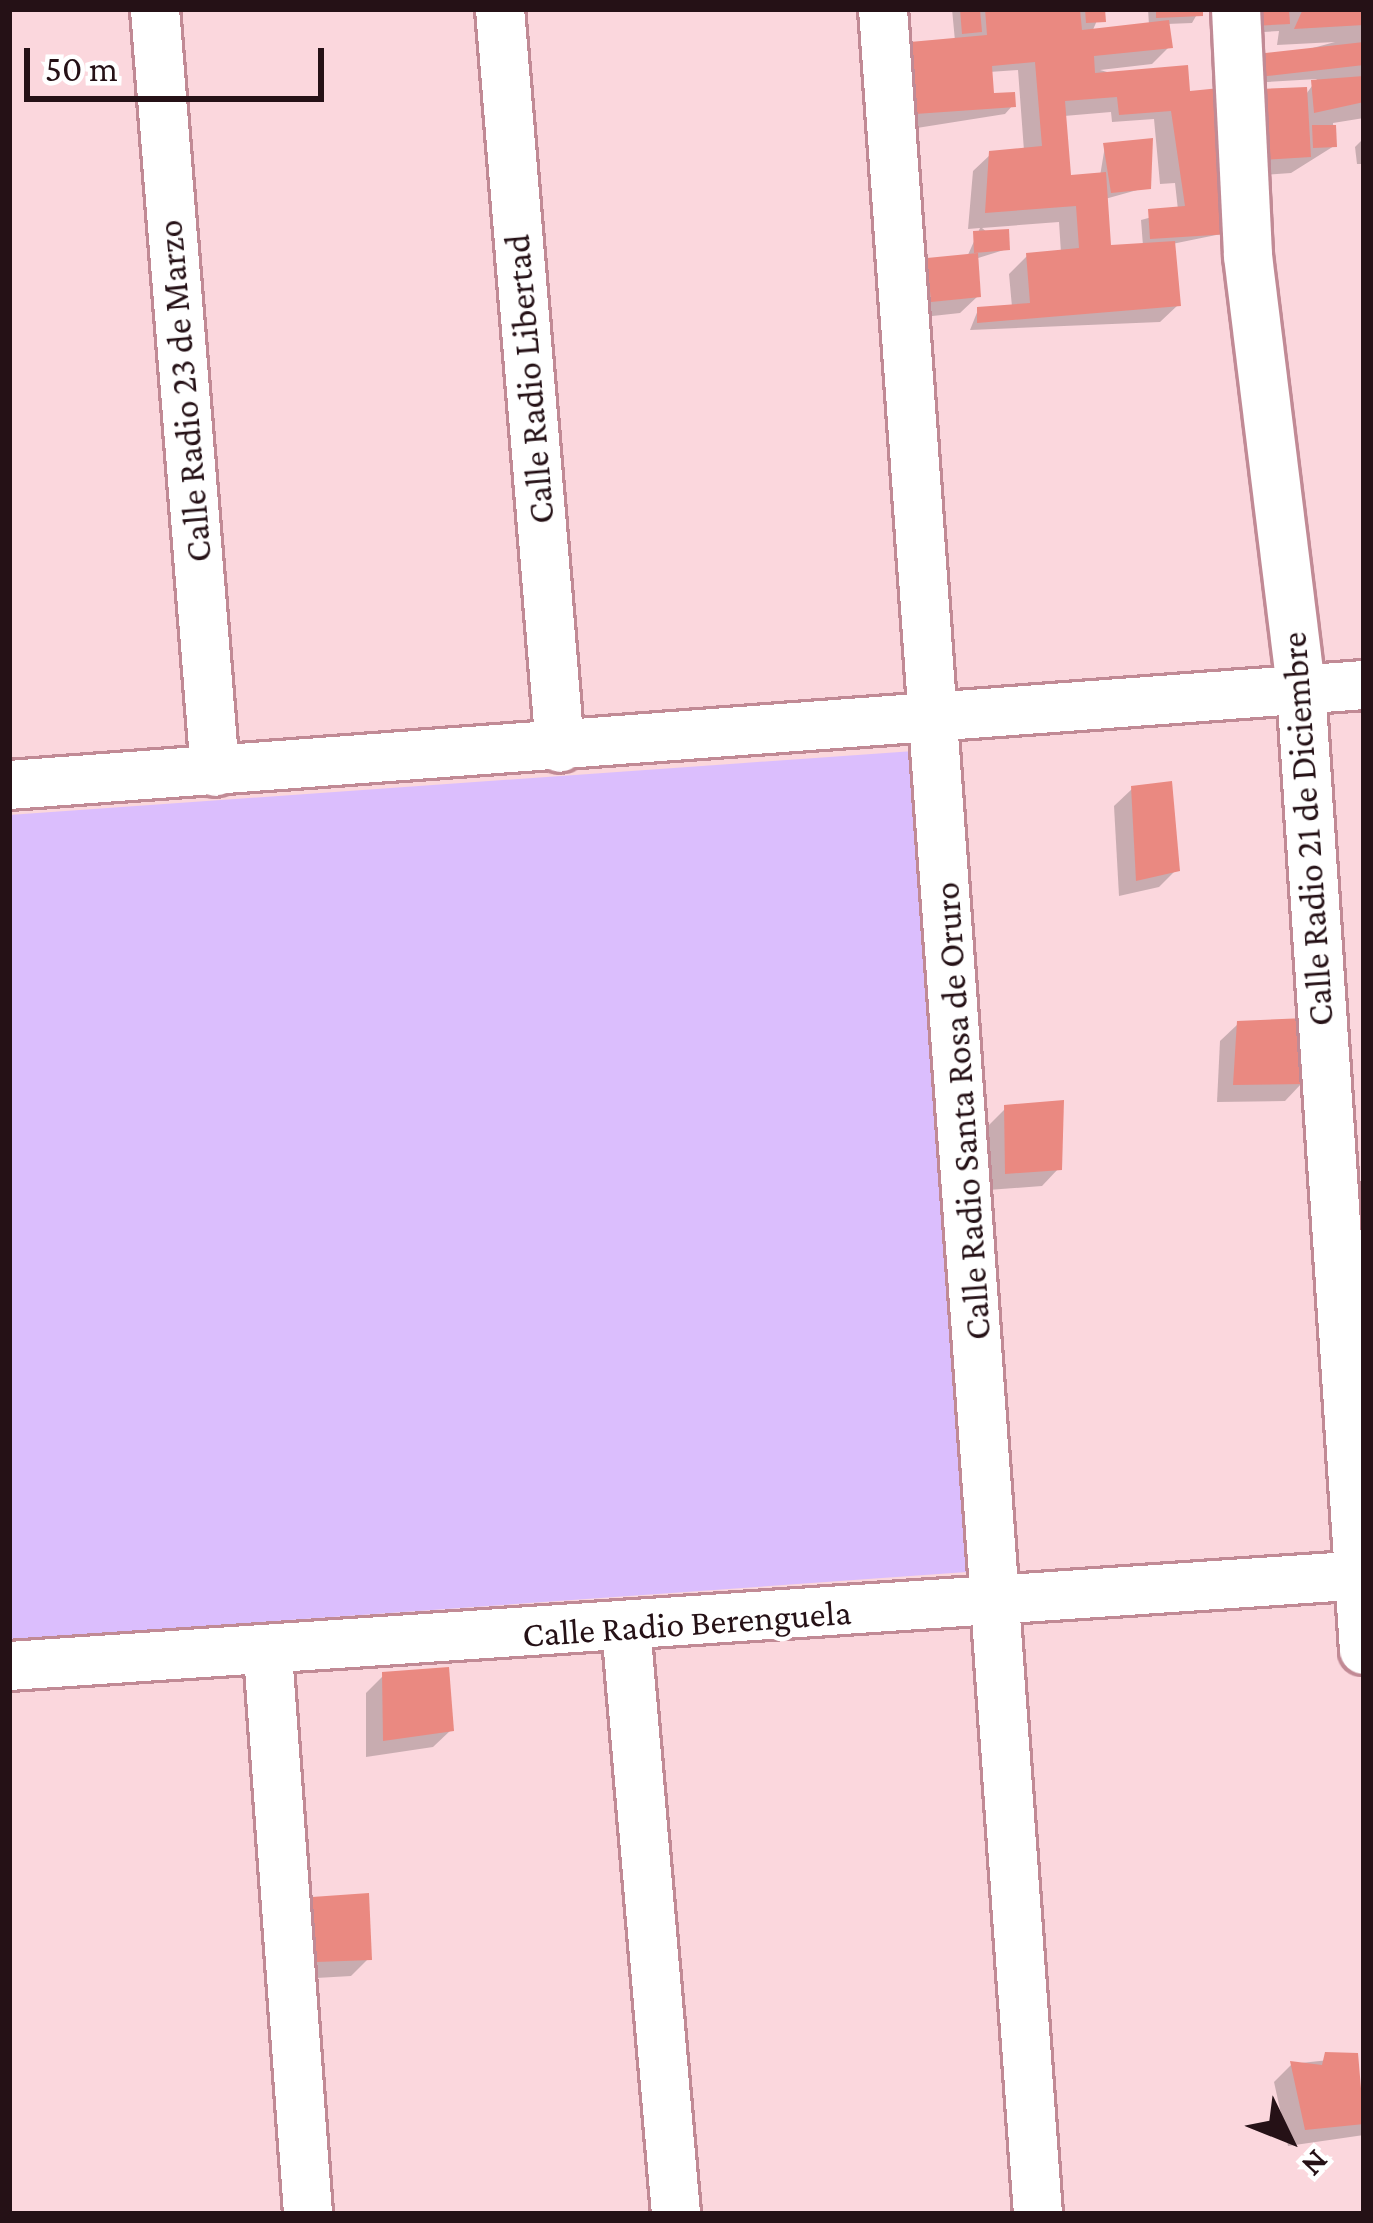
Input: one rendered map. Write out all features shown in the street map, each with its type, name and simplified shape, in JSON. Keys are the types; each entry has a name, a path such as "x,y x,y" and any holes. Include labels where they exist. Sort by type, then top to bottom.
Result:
{"street":[{"name":"Calle Radio 23 de Marzo","path":"155,9 215,772"},
{"name":"Calle Radio Libertad","path":"500,9 560,748"},
{"name":"Calle Radio Santa Rosa de Oruro","path":"883,9 1000,1605 1038,2214"},
{"name":"Calle Radio 21 de Diciembre","path":"1236,9 1248,256 1301,689 1364,1650"},
{"path":"9,785 1364,686"},
{"name":"Calle Radio Berenguela","path":"9,1666 268,1654 1000,1605 1361,1575"},
{"path":"626,1627 676,2214"},
{"path":"268,1654 308,2214"}],"shaded area":[{"path":"914,751 967,1572 9,1640 9,815"}],"building":[{"path":"960,9 980,9 982,32 962,34"},
{"path":"985,9 1080,9 1082,30 1169,20 1173,48 1094,56 1095,73 1188,65 1190,91 1220,88 1230,234 1150,239 1148,209 1185,206 1171,111 1119,115 1117,97 1065,101 1071,175 1106,172 1111,245 1175,241 1181,306 977,323 977,307 1030,303 1026,253 1079,248 1076,206 985,213 989,151 1042,146 1035,62 992,66 994,93 1015,92 1016,107 915,114 910,42 987,35"},
{"path":"1085,9 1105,9 1106,22 1086,23"},
{"path":"1156,9 1203,9 1203,16 1156,18"},
{"path":"1253,9 1289,9 1290,24 1254,26"},
{"path":"1303,9 1364,9 1364,25 1294,29"},
{"path":"1364,42 1364,65 1258,77 1257,54"},
{"path":"1364,76 1364,102 1314,113 1311,80"},
{"path":"1307,87 1311,157 1264,160 1260,89"},
{"path":"1312,125 1336,125 1337,147 1313,148"},
{"path":"1153,138 1151,189 1111,193 1103,143"},
{"path":"1009,229 1010,250 974,253 973,231"},
{"path":"978,253 981,297 931,302 927,258"},
{"path":"1172,781 1180,871 1136,881 1131,786"},
{"path":"1306,1018 1305,1084 1233,1085 1237,1021"},
{"path":"1064,1100 1062,1170 1005,1174 1004,1105"},
{"path":"449,1667 454,1731 383,1741 382,1672"},
{"path":"369,1893 372,1960 316,1962 312,1897"},
{"path":"1325,2052 1358,2053 1364,2124 1305,2130 1290,2061 1322,2065"}]}
